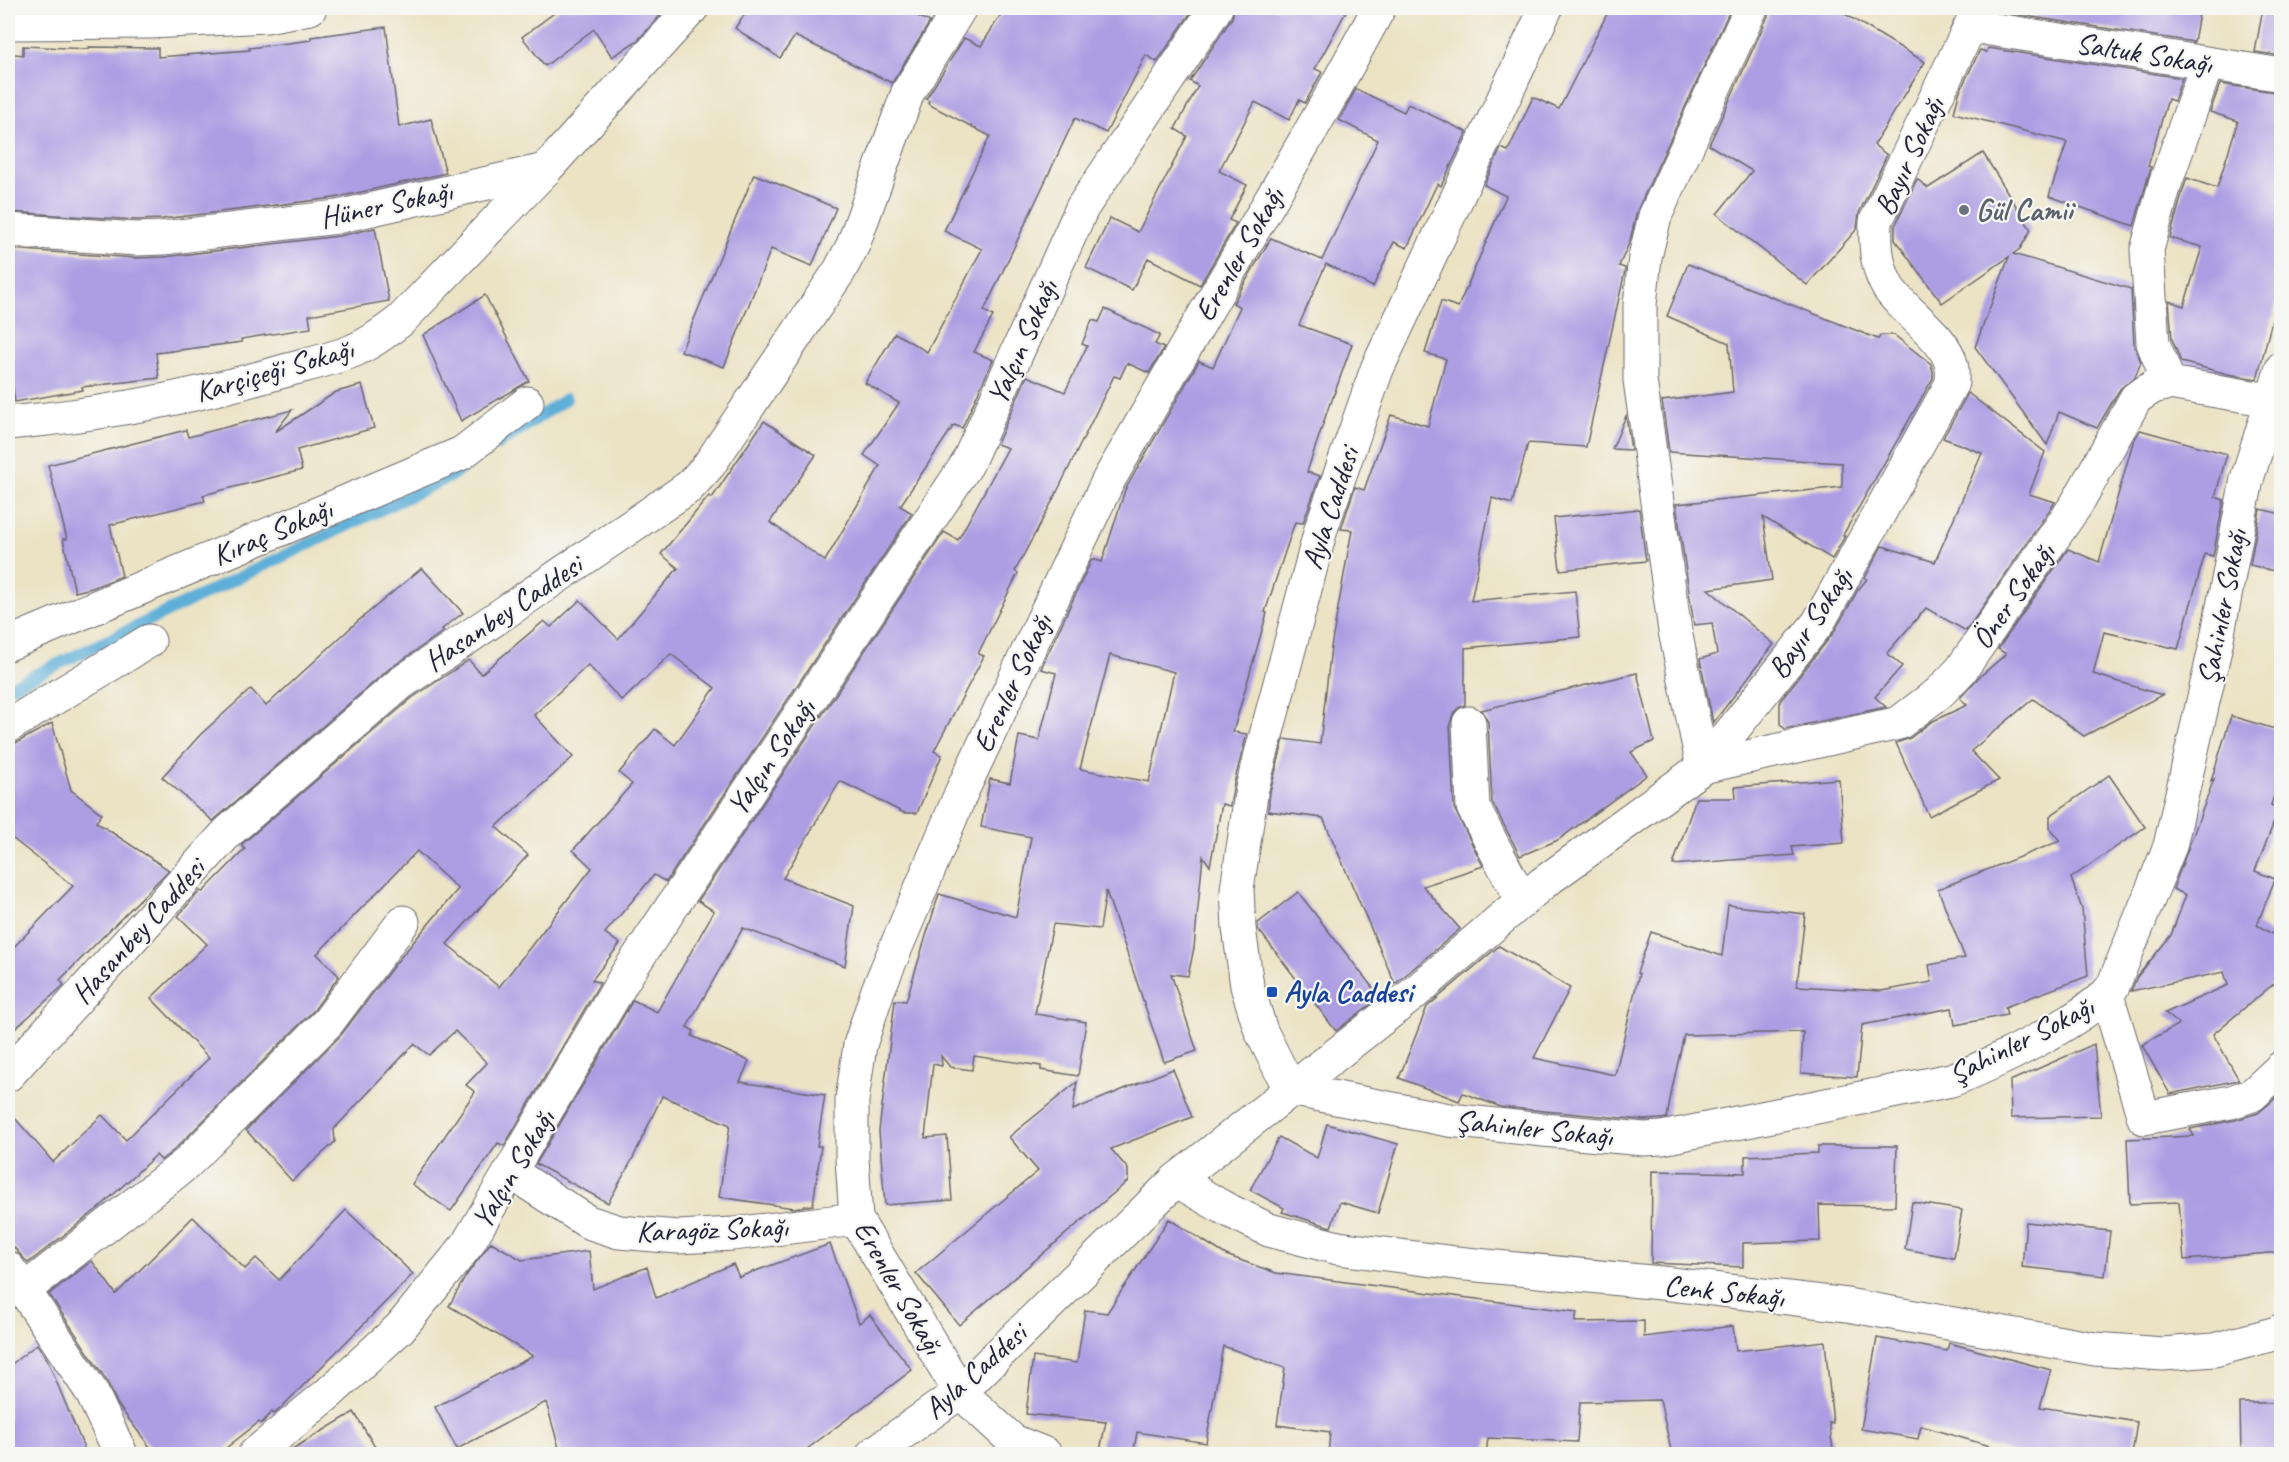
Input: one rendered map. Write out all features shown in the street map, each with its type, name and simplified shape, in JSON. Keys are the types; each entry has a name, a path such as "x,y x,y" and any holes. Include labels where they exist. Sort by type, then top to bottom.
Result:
{"street":[{"path":"8,22 150,22 266,16 310,8"},
{"path":"544,170 692,8"},
{"name":"Hasanbey Caddesi","path":"8,1075 228,832 402,683 689,487 702,472 840,270 853,245 908,92 960,8"},
{"name":"Yalçın Sokağı","path":"255,1455 329,1393 400,1328 467,1245 512,1173 627,974 967,464 1082,208 1216,8"},
{"name":"Erenler Sokağı","path":"1045,1455 1013,1441 960,1392 856,1219 852,1158 852,1100 860,1045 878,990 962,791 1108,481 1379,8"},
{"name":"Ayla Caddesi","path":"873,1455 960,1392 1176,1180 1290,1089 1261,1031 1247,986 1239,928 1237,889 1252,788 1321,529 1377,369 1545,8"},
{"path":"1703,767 1675,632 1640,380 1640,305 1645,257 1655,216 1751,8"},
{"name":"Bayır Sokağı","path":"1290,1089 1412,995 1543,884 1703,767 1818,623 1952,383 1952,365 1947,351 1889,289 1878,263 1875,243 1876,221 1975,17"},
{"name":"Saltuk Sokağı","path":"1975,17 2207,64 2282,75"},
{"path":"2207,64 2165,184 2147,250 2153,343 2169,383 2270,400"},
{"name":"Hüner Sokağı","path":"8,230 137,239 163,238 338,217 544,170"},
{"name":"Karçiçeği Sokağı","path":"8,423 65,418 240,384 351,352 379,337 400,321 544,170"},
{"name":"Şahinler Sokağı","path":"1290,1089 1449,1120 1644,1139 1662,1138 1951,1080 1970,1073 2041,1037 2107,995 2113,986 2170,846 2215,649 2247,479 2270,400 2282,368"},
{"name":"Öner Sokağı","path":"1703,767 1899,723 1940,692 1961,670 2076,505 2136,398 2152,387 2169,383"},
{"name":"Kıraç Sokağı","path":"8,644 462,453 527,403"},
{"path":"8,726 149,641"},
{"path":"1469,723 1473,807 1522,901"},
{"path":"121,1455 91,1391 16,1279 186,1164 328,1022 403,922"},
{"path":"2107,995 2144,1118 2231,1102 2252,1095 2282,1067"},
{"name":"Karagöz Sokağı","path":"512,1173 588,1222 619,1232 678,1236 733,1234 856,1219"},
{"name":"Cenk Sokağı","path":"1176,1180 1222,1207 1269,1230 1338,1248 1847,1305 2095,1349 2163,1354 2214,1350 2282,1330"}],"building":[{"path":"561,8 667,8 638,40 612,57 594,29 545,66 522,37"},
{"path":"738,8 901,8 930,22 892,83 795,36 780,58 735,28 746,12"},
{"path":"1005,8 1194,8 1157,62 1146,55 1106,133 1075,118 984,311 993,316 974,352 993,360 962,428 954,425 900,506 912,513 666,882 654,875 605,933 620,944 592,980 600,983 504,1146 498,1143 451,1211 412,1184 475,1092 466,1085 487,1063 455,1031 429,1055 414,1044 334,1129 335,1142 292,1181 246,1130 341,1035 395,964 458,889 417,851 317,954 339,976 314,1010 174,1150 161,1160 156,1155 100,1207 28,1263 8,1241 8,1110 53,1162 102,1115 126,1140 209,1058 151,998 207,944 178,916 200,891 203,892 245,849 241,845 412,698 469,660 481,674 544,621 551,627 580,600 618,639 678,568 661,554 709,496 712,498 764,421 816,455 770,522 825,561 880,466 864,455 899,403 865,383 895,333 927,352 982,249 944,231 990,136 928,104 929,101 926,99 964,38 981,46","holes":["671,654 715,688 675,745 655,729 619,773 632,784 573,850 592,868 499,987 447,944 528,855 496,827 573,757 534,715 588,665 622,701"]},
{"path":"1234,8 1348,8 1315,69 1322,72 1305,103 1299,100 1289,120 1255,102 1219,171 1247,185 1229,220 1236,223 1200,285 1148,258 1132,290 1086,268 1110,218 1138,232 1187,136 1175,129 1198,86 1190,81 1232,18"},
{"path":"1610,8 1731,8 1637,211 1630,241 1619,266 1625,268 1625,271 1586,447 1528,443 1512,504 1492,498 1471,601 1575,591 1580,637 1465,648 1465,705 1453,714 1450,724 1454,808 1483,866 1423,886 1460,929 1395,984 1323,818 1268,811 1270,792 1284,739 1320,744 1331,647 1352,530 1341,529 1355,487 1364,490 1391,415 1428,426 1446,359 1425,353 1441,301 1458,307 1506,196 1484,185 1501,148 1508,151 1533,97 1559,109"},
{"path":"1770,8 1835,8 1925,62 1874,145 1887,155 1859,213 1857,229 1807,285 1717,214 1752,171 1709,145"},
{"path":"2001,8 2200,8 2194,42 2000,12"},
{"path":"2263,8 2282,8 2282,56 2255,52"},
{"path":"386,27 399,127 431,119 446,173 334,198 162,219 137,220 8,212 8,53 23,55 23,46 89,49 89,47 158,48 158,57 250,50 249,48 311,40 311,37"},
{"path":"1988,48 2182,78 2174,101 2168,99 2148,166 2151,167 2134,226 2049,196 2067,142 1954,113 1959,93 1980,50 1987,52"},
{"path":"2220,84 2282,93 2282,282 2257,379 2181,362 2172,339 2169,301 2184,306 2202,247 2170,238 2183,190 2187,178 2217,188 2238,121 2210,112"},
{"path":"1356,89 1404,112 1408,104 1467,132 1441,186 1437,184 1407,248 1394,242 1373,287 1326,264 1299,325 1352,344 1307,472 1320,476 1303,523 1295,522 1265,612 1267,613 1233,732 1247,734 1230,806 1222,804 1210,866 1203,856 1194,948 1188,976 1171,974 1197,1051 1164,1062 1106,891 1100,929 1053,924 1035,1014 1086,1022 1078,1076 1041,1070 1041,1066 974,1056 972,1070 950,1067 941,1056 942,1066 933,1064 925,1138 947,1136 952,1200 885,1205 879,1131 895,1000 906,1001 939,894 1016,917 1031,837 981,827 990,779 1010,783 1019,736 1039,740 1056,673 1041,669 1043,664 1092,559 1102,562 1125,490 1199,361 1213,367 1240,307 1233,303 1271,238 1322,260 1378,140 1339,120","holes":["1110,655 1174,672 1149,782 1080,769"]},
{"path":"1983,153 2031,230 2020,249 2013,254 2131,289 2134,345 2141,362 2135,377 2120,389 2097,428 2059,412 2047,445 1975,347 2009,257 1942,303 1895,240 1895,226 1917,179 1928,188"},
{"path":"754,174 836,208 812,266 771,249 724,367 681,351"},
{"path":"375,228 389,301 309,315 311,328 241,339 242,342 156,353 159,378 82,387 83,390 15,402 8,354 8,249 136,258 164,257 339,236"},
{"path":"1688,264 1878,339 1881,335 1894,335 1931,364 1933,372 1933,378 1843,535 1845,536 1832,559 1763,517 1772,580 1708,589 1774,644 1713,723 1700,659 1717,654 1712,623 1694,625 1676,504 1842,487 1842,463 1669,452 1662,401 1733,392 1729,343 1667,316"},
{"path":"485,295 529,381 461,421 423,335"},
{"path":"1105,309 1160,335 1155,344 1164,348 1149,373 1127,363 1120,378 1114,376 1015,571 1018,573 978,654 984,656 934,751 942,755 917,813 904,813 840,781 783,878 854,906 845,966 743,928 687,1027 694,1031 692,1036 749,1061 740,1082 825,1095 817,1146 821,1146 813,1205 794,1208 719,1197 730,1125 662,1096 633,1158 608,1203 536,1164 633,1000 657,1012 714,911 698,901 944,532 958,540 1008,448 997,444 1027,376 1065,392 1087,346 1082,344 1092,320 1099,322"},
{"path":"362,385 374,428 297,450 302,470 203,495 205,501 110,525 122,576 75,592 63,539 67,539 48,465 186,430 188,437 292,410 275,432 336,392"},
{"path":"1968,393 2045,452 2029,494 2055,502 1966,631 1926,608 1887,653 1902,666 1875,697 1886,707 1785,729 1780,724 1780,701 1834,632 1858,590 1867,579 1865,578 1882,546 1935,562 1982,453 1943,438"},
{"path":"1626,416 1631,450 1612,449"},
{"path":"2140,430 2227,454 2215,497 2224,500 2213,556 2205,554 2178,649 2104,632 2093,674 2162,695 2084,736 2033,699 1971,751 1999,780 1929,816 1896,743 1910,738 1931,722 1967,705 1960,698 1978,678 2006,654 1998,649 2068,549 2099,562 2133,442"},
{"path":"1639,509 1646,561 1560,570 1554,518"},
{"path":"2260,509 2282,514 2282,573 2250,565"},
{"path":"422,568 463,613 442,629 444,631 389,669 213,821 162,777 201,734 251,689 266,706 358,621"},
{"path":"1637,673 1654,741 1631,752 1647,775 1558,840 1520,856 1492,802 1488,722 1481,710"},
{"path":"2231,716 2282,731 2282,770 2271,805 2279,809 2255,871 2275,879 2257,925 2282,940 2282,977 2213,1034 2239,1080 2170,1094 2142,1045 2179,1024 2165,1013 2228,985 2224,972 2131,991 2137,977 2171,935 2186,895 2173,889 2214,779 2211,781"},
{"path":"52,723 71,790 102,814 96,822 169,870 60,980 64,985 8,1035 8,953 73,886 8,835 8,745"},
{"path":"2109,775 2145,827 2071,878 2082,909 2088,976 2005,1007 2007,1015 1955,1025 1952,1008 1862,1025 1857,1077 1801,1073 1803,1032 1684,1035 1667,1118 1660,1119 1644,1120 1501,1107 1463,1093 1459,1101 1399,1078 1427,1007 1499,946 1570,988 1534,1058 1615,1075 1639,974 1637,973 1651,932 1722,956 1728,905 1805,914 1797,986 1881,991 1932,982 1929,965 1965,958 1938,889 2060,841 2050,828 2050,816"},
{"path":"1839,779 1844,843 1792,847 1794,855 1673,865 1696,798 1736,798 1735,787"},
{"path":"1298,892 1380,997 1336,1031 1258,929 1258,923"},
{"path":"2094,1044 2101,1116 2011,1118 2010,1081"},
{"path":"1173,1069 1192,1117 1111,1149 1128,1169 1128,1181 959,1325 916,1273 1038,1171 1009,1137 1077,1082 1073,1110"},
{"path":"2282,1093 2282,1252 2184,1260 2179,1202 2130,1204 2127,1139 2194,1136 2190,1129 2258,1113"},
{"path":"1327,1124 1398,1144 1378,1213 1340,1202 1331,1227 1282,1212 1284,1208 1250,1190 1279,1137 1317,1158"},
{"path":"1818,1146 1897,1146 1895,1206 1819,1205 1820,1241 1743,1243 1743,1267 1651,1263 1652,1171 1745,1173 1745,1156 1818,1153"},
{"path":"1912,1202 1962,1210 1954,1258 1905,1249"},
{"path":"346,1210 413,1274 281,1408 274,1414 272,1412 261,1424 259,1422 217,1455 156,1455 118,1405 107,1381 49,1294 92,1261 116,1294 193,1217 245,1269 256,1258 279,1280"},
{"path":"1169,1219 1226,1255 1276,1273 1577,1312 1575,1322 1644,1321 1644,1337 1733,1326 1736,1351 1825,1341 1833,1424 1829,1423 1834,1455 1672,1455 1660,1400 1580,1402 1577,1442 1488,1438 1486,1455 1328,1455 1330,1432 1277,1425 1285,1368 1223,1346 1206,1443 1137,1432 1133,1455 1099,1455 1106,1422 1026,1414 1033,1357 1077,1363 1085,1310 1107,1313"},
{"path":"2026,1222 2110,1231 2105,1276 2022,1267"},
{"path":"491,1242 522,1260 589,1251 593,1289 647,1267 656,1298 733,1264 739,1277 830,1244 859,1323 870,1315 912,1370 799,1455 561,1455 546,1402 457,1449 435,1407 533,1356 449,1306 466,1276"},
{"path":"1877,1338 1947,1351 1949,1343 2051,1370 2040,1407 2137,1422 2132,1455 2021,1455 1921,1426 1918,1439 1861,1429"},
{"path":"37,1344 47,1359 87,1455 8,1455 8,1367"},
{"path":"2240,1403 2282,1403 2282,1455 2241,1455"},
{"path":"354,1412 380,1455 284,1455 284,1454"}],"waterway":[{"path":"497,445 566,399"},
{"path":"8,688 449,477 465,466"}],"place":[{"name":"Gül Camii","path":"1964,210"},
{"name":"Ayla Caddesi","path":"1272,992"}]}
